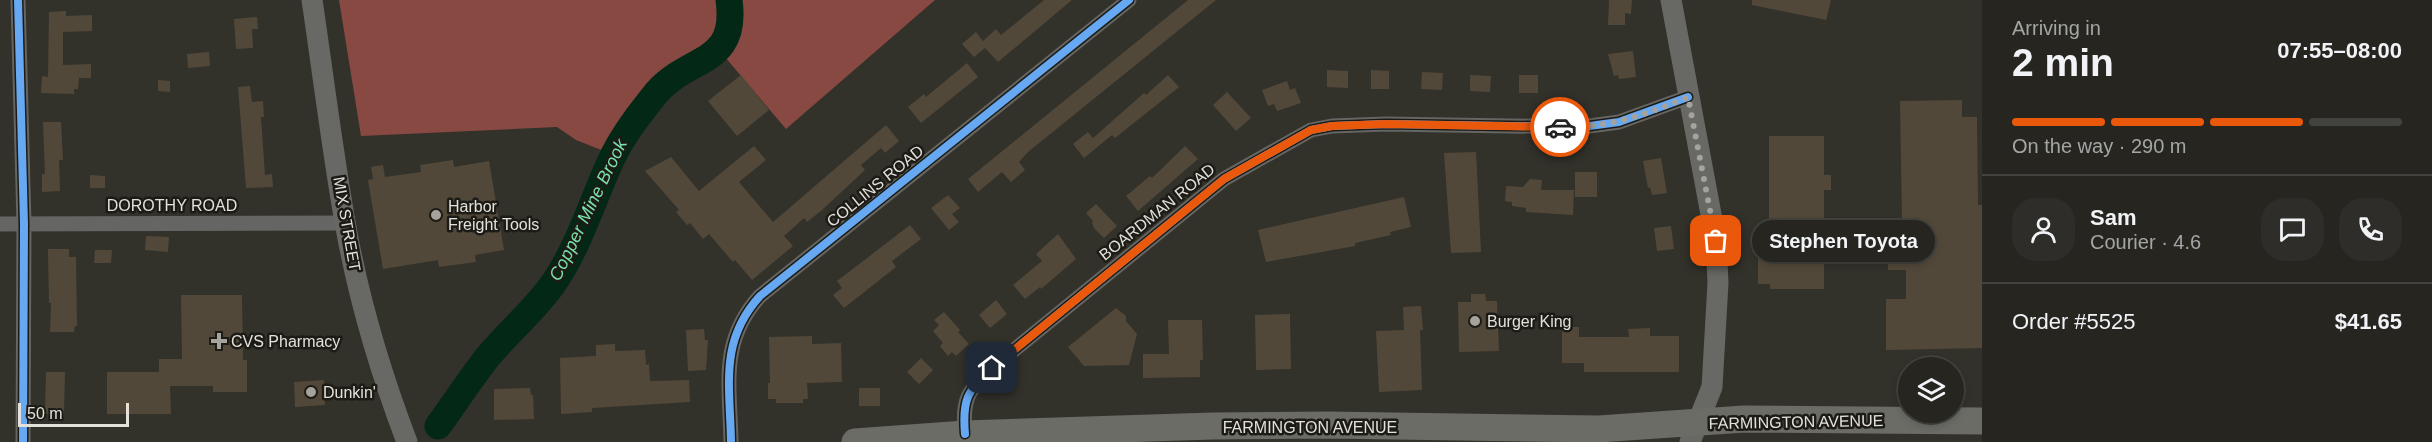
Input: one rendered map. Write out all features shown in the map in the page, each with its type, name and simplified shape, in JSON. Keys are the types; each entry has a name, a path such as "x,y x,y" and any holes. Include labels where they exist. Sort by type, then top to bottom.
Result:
{"highway":[{"name":"FARMINGTON AVENUE","path":"855,442 965,434 1317,425 1599,429 1694,433 1744,419 1982,421"}],"main road":[{"name":"MIX STREET","path":"312,0 345,223 365,314 387,389 407,442"},
{"path":"1671,0 1716,241 1718,283 1712,387 1694,433"}],"street":[{"path":"18,0 24,224 22,442"},
{"name":"COLLINS ROAD","path":"731,442 731,347 741,319 760,296 1129,0"},
{"name":"BOARDMAN ROAD","path":"965,434 964,413 967,396 972,387 992,368 1224,179 1311,130 1332,126 1386,124 1582,128 1619,122 1688,97"},
{"name":"DOROTHY ROAD","path":"0,224 345,223"}],"shaded area":[{"path":"339,0 935,0 786,129 719,50 663,87 636,117 614,155 576,140 557,127 361,136"}],"building":[{"path":"1044,0 1072,0 998,62 985,48 974,57 962,44 976,32 983,41 996,29 1001,35"},
{"path":"1188,0 1216,0 1028,152 1019,162 1025,170 1011,182 1002,172 978,192 968,179"},
{"path":"1609,0 1632,0 1631,14 1625,13 1625,25 1608,25"},
{"path":"1752,0 1831,0 1826,20 1752,5"},
{"path":"66,11 66,16 92,15 92,31 63,32 63,65 91,64 91,78 79,78 78,89 74,89 74,94 41,93 42,76 48,77 49,12"},
{"path":"257,17 258,29 252,29 253,48 236,49 234,19"},
{"path":"1633,51 1636,77 1619,79 1618,75 1614,76 1608,54"},
{"path":"209,52 210,66 188,68 187,54"},
{"path":"967,63 978,77 921,123 908,107 924,94 926,97"},
{"path":"1327,70 1348,71 1348,88 1327,87"},
{"path":"1371,70 1389,71 1389,89 1371,89"},
{"path":"1422,72 1443,73 1442,90 1421,89"},
{"path":"741,75 769,110 737,136 708,101"},
{"path":"1168,75 1179,87 1115,138 1112,135 1084,158 1073,144 1088,132 1093,138"},
{"path":"1470,75 1491,76 1490,92 1470,91"},
{"path":"1519,75 1538,75 1538,93 1519,93"},
{"path":"158,80 170,81 170,92 158,91"},
{"path":"1287,81 1290,90 1295,88 1301,103 1277,111 1274,104 1268,106 1262,90"},
{"path":"250,86 252,102 263,101 264,117 261,117 265,175 272,174 273,187 246,188 238,87"},
{"path":"1227,92 1251,118 1236,131 1213,105"},
{"path":"1962,100 1962,117 1977,117 1978,205 1982,205 1982,348 1886,350 1886,299 1906,299 1906,270 1888,270 1887,221 1902,221 1900,101"},
{"path":"43,122 61,122 63,160 59,160 60,191 42,192 42,174 45,174"},
{"path":"886,125 899,141 885,153 881,148 861,165 865,170 822,210 807,222 804,218 784,236 793,246 752,280 709,234 703,239 690,223 687,225 676,212 679,210 645,171 671,157 699,191 754,146 766,160 739,182 773,222"},
{"path":"1769,136 1824,136 1824,175 1831,175 1831,190 1824,190 1824,289 1770,289 1770,284 1758,284 1758,249 1769,249"},
{"path":"1185,146 1198,159 1138,211 1126,196 1150,176 1152,178"},
{"path":"1476,152 1481,252 1451,253 1444,153"},
{"path":"1661,158 1667,193 1652,195 1650,187 1648,188 1643,161"},
{"name":"Harbor Freight Tools","path":"453,160 454,167 489,161 504,250 475,255 476,262 439,267 438,260 383,269 368,180 373,179 371,167 383,165 385,177 421,172 420,165"},
{"path":"1575,172 1597,172 1597,197 1575,197"},
{"path":"90,175 105,176 105,188 90,188"},
{"path":"1530,179 1542,180 1541,190 1574,190 1573,215 1526,212 1526,208 1512,206 1512,202 1505,201 1506,186 1523,187"},
{"path":"948,195 960,208 952,214 959,222 949,230 931,208"},
{"path":"1404,197 1411,227 1390,232 1391,235 1355,243 1355,246 1266,262 1258,230"},
{"path":"1096,204 1117,226 1104,238 1094,228 1093,221 1086,213"},
{"path":"910,225 921,239 892,261 896,267 844,308 833,295 842,288 837,281"},
{"path":"1671,226 1674,249 1657,251 1654,228"},
{"path":"1058,234 1076,259 1041,289 1040,287 1025,299 1013,285 1042,261 1036,254"},
{"path":"146,236 169,237 168,252 145,250"},
{"path":"48,249 69,249 69,257 76,257 77,326 74,332 50,332"},
{"path":"95,250 112,250 111,263 94,263"},
{"path":"1471,294 1485,294 1486,301 1497,301 1499,351 1459,352 1458,302 1471,302"},
{"path":"181,295 242,295 243,360 247,360 247,392 213,392 213,386 170,386 171,414 107,414 107,372 159,372 159,359 182,359"},
{"path":"996,300 1007,314 990,328 979,315"},
{"path":"1421,306 1422,390 1379,392 1376,331 1404,330 1403,307"},
{"path":"1116,308 1126,316 1126,321 1137,334 1129,365 1084,366 1068,347"},
{"path":"944,312 969,344 956,356 952,352 948,356 940,346 943,343 933,331 939,325 934,320"},
{"path":"1290,314 1291,369 1256,370 1255,315"},
{"path":"1168,320 1202,320 1203,360 1200,360 1200,377 1143,378 1143,354 1169,354"},
{"path":"1562,327 1579,327 1579,337 1629,337 1628,329 1650,328 1650,336 1679,336 1679,372 1584,372 1584,363 1562,363"},
{"path":"704,329 705,340 708,340 706,370 688,371 686,330"},
{"path":"812,336 812,344 841,343 842,382 807,383 808,399 803,399 803,403 776,403 776,399 768,399 769,337"},
{"path":"615,344 615,351 645,350 650,381 689,380 690,402 592,408 592,412 561,414 560,358 596,356 596,345"},
{"path":"921,358 933,370 919,384 907,372"},
{"path":"46,372 65,372 64,415 45,414"},
{"path":"324,380 325,405 295,407 294,382"},
{"path":"530,388 531,395 533,395 534,419 494,420 494,389"},
{"path":"859,388 880,388 880,406 859,406"}],"waterway":[{"name":"Copper Mine Brook","path":"438,426 486,359 537,303 563,269 613,156 639,115 670,80 709,57 719,48 726,37 730,21 729,0"}],"cycle path":[{"path":"18,0 24,224 23,442"},
{"path":"731,442 729,383 733,347 738,330 760,296 1129,0"},
{"path":"965,434 964,413 968,397 977,383 992,368 1224,179 1311,130 1332,126 1386,124 1582,127 1619,122 1688,97"}],"way so far":[{"path":"1560,127 1582,128 1619,122 1688,97 1716,241"}],"place":[{"name":"Harbor Freight Tools","path":"436,215"},
{"name":"Stephen Toyota","path":"1716,241"},
{"name":"Burger King","path":"1475,321"},
{"name":"CVS Pharmacy","path":"219,341"},
{"name":"Dunkin'","path":"311,392"}],"route":[{"path":"992,368 1224,179 1284,143 1311,130 1332,126 1386,124 1560,127"}]}
